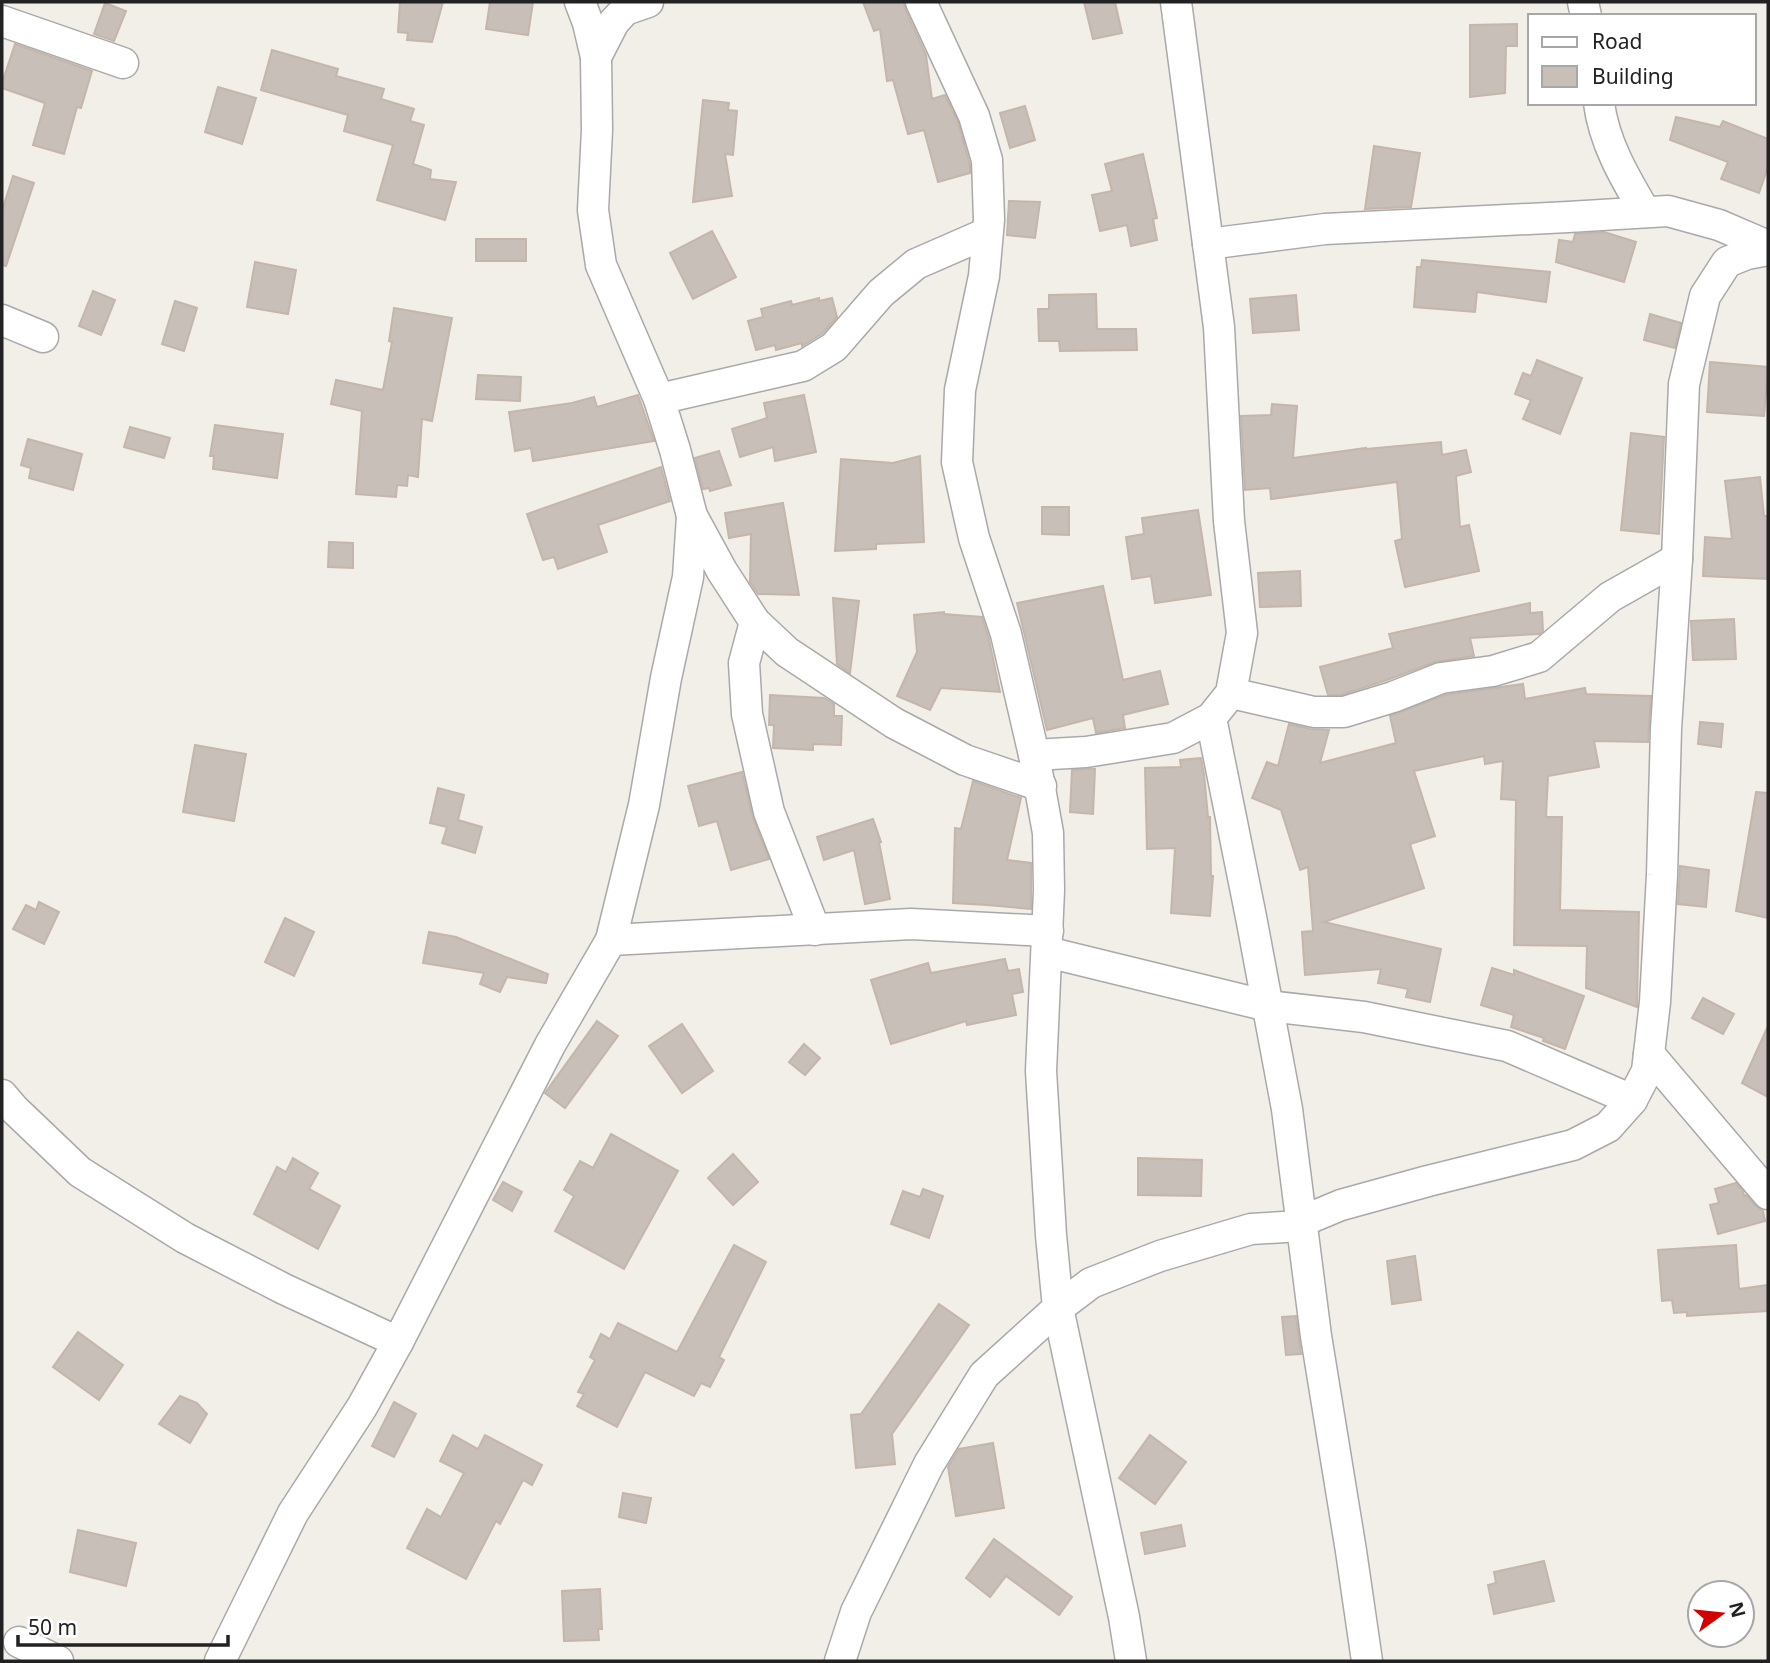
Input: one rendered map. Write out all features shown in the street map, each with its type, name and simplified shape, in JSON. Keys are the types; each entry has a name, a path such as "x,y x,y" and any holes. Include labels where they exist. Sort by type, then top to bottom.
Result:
{"street":[{"path":"580,2 596,57 597,130 593,210 601,265 659,399 692,516 722,571 755,622 787,652 894,723 965,760 1041,786"},
{"path":"596,57 614,22 625,10 648,2"},
{"path":"921,2 974,116 987,160 989,220 984,276 960,390 957,462 974,538 1006,634 1041,786 1048,833 1049,890 1041,1071 1058,1308 1124,1616 1131,1661"},
{"path":"1034,755 1086,752 1173,738 1211,718 1231,693 1242,633 1229,522 1219,327 1176,2"},
{"path":"2,21 123,63"},
{"path":"1599,105 1618,164 1645,212"},
{"path":"1208,244 1325,229 1668,211 1719,225 1768,248"},
{"path":"659,399 803,366 834,347 881,293 916,264 987,233"},
{"path":"840,1661 856,1612 929,1464 984,1375 1058,1308 1091,1283 1160,1256 1251,1229 1301,1224 1342,1205 1573,1145 1608,1127 1632,1100 1647,1071 1655,1002 1684,384 1705,296 1727,262 1768,248"},
{"path":"2,320 43,337"},
{"path":"220,1661 293,1513 362,1407 550,1045 611,940 644,805 666,678 688,578 692,516"},
{"path":"1231,693 1314,712 1344,712 1441,678 1493,671 1539,657 1610,597 1677,559"},
{"path":"755,622 744,663 747,714 769,812 815,930"},
{"path":"1211,718 1287,1109 1315,1336 1367,1661"},
{"path":"611,940 911,924 1047,941 1268,1006 1364,1017 1507,1046 1632,1100"},
{"path":"1649,1054 1768,1194"},
{"path":"2,1095 80,1172 185,1238 284,1289 398,1342"},
{"path":"19,1642 58,1661"}],"building":[{"path":"400,2 443,2 432,42 407,40 408,33 398,32"},
{"path":"490,2 533,2 528,35 486,29"},
{"path":"863,2 904,2 926,55 932,99 945,95 958,122 970,173 938,182 924,130 908,134 893,80 887,81 880,29 874,31"},
{"path":"1084,2 1115,2 1122,33 1093,39"},
{"path":"105,3 126,11 114,41 94,34"},
{"path":"1517,24 1517,46 1506,46 1505,93 1470,97 1470,25"},
{"path":"15,44 92,71 81,108 77,107 64,154 33,145 45,103 2,88"},
{"path":"272,50 338,69 336,76 384,89 381,99 414,109 410,121 424,125 413,164 431,170 430,179 456,182 445,220 377,200 393,145 344,131 348,115 261,90"},
{"path":"218,87 256,98 242,144 205,132"},
{"path":"703,100 729,103 728,110 737,111 733,155 725,154 732,196 693,202"},
{"path":"1025,106 1035,140 1010,148 1000,113"},
{"path":"1676,117 1720,127 1723,121 1768,139 1768,167 1759,193 1721,179 1728,162 1670,140"},
{"path":"1374,146 1420,153 1411,207 1365,209"},
{"path":"1143,154 1157,218 1153,219 1157,240 1131,246 1127,225 1100,231 1092,195 1112,191 1105,164"},
{"path":"13,176 34,183 6,266 2,265 2,211"},
{"path":"1009,201 1040,202 1035,238 1007,235"},
{"path":"712,231 736,277 693,299 670,253"},
{"path":"1604,232 1636,242 1624,282 1556,262 1559,240 1573,242 1575,234"},
{"path":"476,239 526,239 526,261 476,261"},
{"path":"1422,260 1550,272 1546,302 1477,292 1475,312 1414,307 1417,267 1421,267"},
{"path":"255,262 296,270 288,314 247,307"},
{"path":"93,291 115,300 101,335 79,326"},
{"path":"1096,294 1097,329 1136,329 1137,350 1060,351 1059,341 1039,341 1038,309 1049,309 1049,295"},
{"path":"1296,295 1299,330 1253,333 1250,299"},
{"path":"819,298 819,301 832,298 837,317 823,333 802,346 802,343 776,350 775,345 756,350 748,321 763,317 761,309 791,301 792,305"},
{"path":"175,301 197,308 184,351 162,344"},
{"path":"394,308 452,318 432,421 422,419 418,477 408,475 407,486 397,485 396,497 356,494 362,411 331,404 336,380 383,390 392,342 389,341"},
{"path":"1650,314 1681,323 1675,348 1644,340"},
{"path":"1537,360 1582,378 1560,434 1523,419 1531,400 1515,394 1523,373 1531,376"},
{"path":"1710,362 1768,367 1764,416 1707,412"},
{"path":"478,375 521,377 520,401 476,399"},
{"path":"638,395 654,441 533,461 531,448 515,451 509,412 594,397 597,407"},
{"path":"804,395 816,452 775,461 773,447 740,457 732,429 767,418 764,403"},
{"path":"1272,404 1297,406 1293,458 1441,442 1442,455 1466,450 1471,472 1456,476 1460,527 1469,525 1479,571 1405,587 1395,541 1402,539 1397,482 1271,499 1270,488 1245,490 1241,416 1271,415"},
{"path":"215,425 283,434 277,478 213,469 214,456 210,456"},
{"path":"130,427 170,438 164,458 124,447"},
{"path":"1631,433 1664,437 1659,534 1621,530"},
{"path":"28,439 82,454 73,490 29,478 31,468 21,465"},
{"path":"719,451 731,485 710,491 709,488 703,489 695,458"},
{"path":"920,456 924,542 876,544 876,549 835,551 841,459 893,463"},
{"path":"661,467 670,501 598,525 607,552 558,569 554,557 543,560 527,514"},
{"path":"1760,477 1764,516 1768,516 1768,579 1703,576 1705,537 1732,539 1725,481"},
{"path":"783,503 799,595 758,594 750,582 751,534 729,538 725,513"},
{"path":"1042,507 1069,507 1069,535 1042,534"},
{"path":"1198,510 1211,595 1155,603 1151,576 1132,579 1126,537 1144,534 1142,518"},
{"path":"329,542 353,543 353,568 328,567"},
{"path":"1300,571 1301,606 1260,607 1258,573"},
{"path":"1103,586 1123,680 1160,671 1168,704 1123,715 1125,728 1096,733 1093,718 1047,730 1017,603"},
{"path":"833,598 859,601 850,673 837,664"},
{"path":"1530,603 1530,613 1542,612 1543,631 1539,634 1470,638 1474,656 1435,662 1341,695 1328,695 1320,667 1393,648 1389,634"},
{"path":"944,612 982,617 1000,692 941,688 930,710 897,696 917,652 914,615"},
{"path":"1734,619 1736,659 1693,660 1691,621"},
{"path":"1523,684 1525,699 1585,688 1586,694 1651,696 1648,742 1594,741 1599,767 1548,776 1546,817 1562,817 1560,910 1639,912 1637,1007 1586,988 1587,946 1514,945 1516,800 1501,799 1503,761 1485,764 1484,756 1414,771 1435,836 1410,844 1424,888 1324,922 1441,949 1430,1002 1406,997 1408,989 1378,983 1381,969 1305,975 1302,932 1313,931 1308,867 1300,870 1281,810 1252,798 1267,762 1278,766 1289,724 1329,730 1320,763 1396,743 1390,716 1445,695"},
{"path":"770,695 824,698 834,704 834,716 842,716 841,745 813,744 813,750 773,748 774,725 769,725"},
{"path":"1700,722 1723,724 1721,747 1698,744"},
{"path":"195,745 246,754 234,821 183,812"},
{"path":"1201,758 1210,817 1213,876 1210,916 1171,913 1175,848 1147,849 1145,768 1181,767 1180,760"},
{"path":"1095,769 1093,814 1070,812 1072,770"},
{"path":"742,772 753,818 769,859 731,870 717,821 699,826 688,786"},
{"path":"973,781 1021,798 1007,860 1031,863 1031,909 953,903 955,828 961,829"},
{"path":"438,788 464,795 458,820 482,827 475,853 442,843 447,827 430,823"},
{"path":"1756,792 1768,793 1768,918 1736,911"},
{"path":"873,819 881,842 890,899 865,904 854,850 824,860 817,837"},
{"path":"1680,866 1709,870 1706,907 1678,904"},
{"path":"39,902 59,912 44,944 13,929 26,905 36,910"},
{"path":"285,918 314,932 294,976 265,962"},
{"path":"429,932 456,937 548,974 546,983 507,977 500,992 480,984 484,973 423,963"},
{"path":"1005,959 1008,971 1019,969 1023,992 1012,994 1016,1015 967,1025 966,1021 891,1044 871,980 928,963 931,973"},
{"path":"1492,968 1514,975 1514,970 1584,996 1565,1049 1543,1041 1544,1038 1511,1027 1514,1015 1481,1005"},
{"path":"1703,998 1734,1014 1723,1034 1692,1018"},
{"path":"597,1021 618,1036 565,1108 545,1093"},
{"path":"682,1024 713,1071 682,1093 649,1046"},
{"path":"1768,1026 1768,1097 1742,1083"},
{"path":"804,1044 820,1058 805,1075 789,1062"},
{"path":"611,1134 678,1171 624,1269 555,1231 574,1196 564,1190 580,1161 593,1168"},
{"path":"733,1154 758,1182 733,1205 708,1178"},
{"path":"293,1158 318,1173 309,1189 340,1206 318,1249 254,1214 277,1167 286,1172"},
{"path":"1138,1158 1202,1160 1201,1196 1138,1195"},
{"path":"503,1182 522,1192 512,1211 493,1200"},
{"path":"1736,1183 1744,1196 1763,1211 1765,1221 1718,1234 1710,1205 1719,1203 1715,1189"},
{"path":"923,1189 943,1196 929,1238 891,1224 903,1191 920,1197"},
{"path":"734,1245 766,1262 719,1357 724,1360 710,1387 701,1383 694,1396 645,1372 617,1427 577,1406 584,1394 578,1392 595,1360 590,1357 601,1334 610,1339 618,1323 677,1352"},
{"path":"1736,1245 1739,1289 1768,1285 1768,1311 1687,1316 1687,1312 1674,1313 1672,1300 1662,1301 1658,1250"},
{"path":"1415,1256 1421,1300 1392,1304 1387,1261"},
{"path":"939,1304 969,1325 892,1434 895,1464 856,1468 851,1415 861,1414"},
{"path":"1296,1316 1301,1354 1286,1355 1282,1317"},
{"path":"78,1332 123,1365 99,1400 53,1367"},
{"path":"180,1396 197,1403 207,1414 190,1443 159,1424"},
{"path":"394,1402 416,1414 394,1457 372,1446"},
{"path":"453,1435 478,1449 485,1435 542,1465 532,1485 523,1480 500,1524 496,1521 466,1579 407,1548 427,1509 441,1517 464,1473 440,1461"},
{"path":"1150,1435 1186,1462 1155,1504 1119,1478"},
{"path":"993,1443 1004,1508 956,1516 948,1467 959,1449"},
{"path":"623,1493 651,1498 646,1523 619,1517"},
{"path":"1181,1525 1185,1546 1145,1554 1141,1533"},
{"path":"78,1530 136,1543 126,1586 70,1572"},
{"path":"994,1539 1072,1597 1059,1615 1006,1576 990,1597 966,1578"},
{"path":"1544,1561 1554,1601 1494,1614 1488,1585 1496,1583 1494,1572"},
{"path":"600,1589 602,1629 598,1629 599,1640 564,1641 562,1591"}]}
